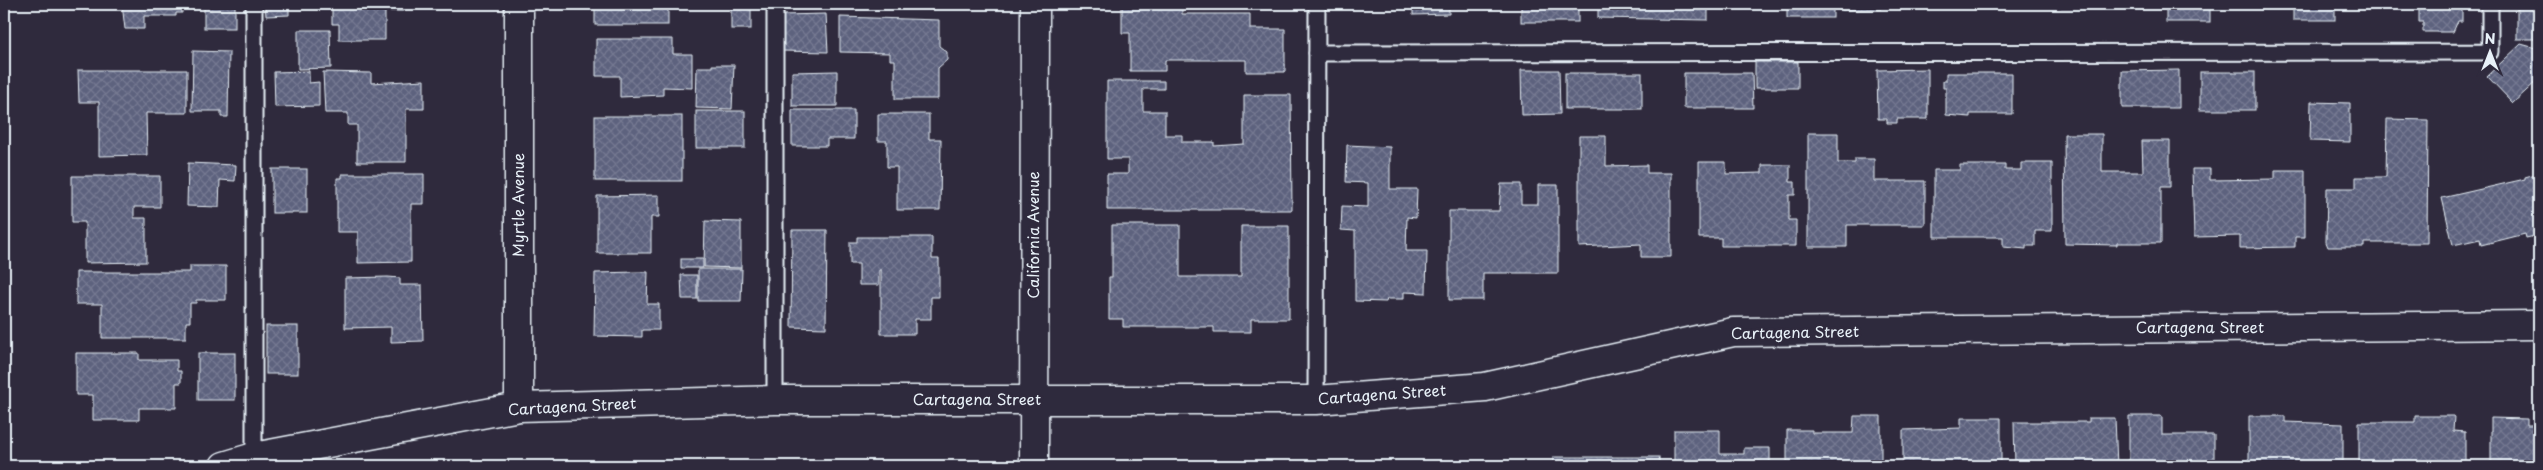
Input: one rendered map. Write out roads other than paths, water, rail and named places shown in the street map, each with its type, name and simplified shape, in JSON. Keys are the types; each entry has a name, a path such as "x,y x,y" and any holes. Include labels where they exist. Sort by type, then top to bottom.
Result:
{"street":[{"name":"Myrtle Avenue","path":"519,4 520,406"},
{"name":"California Avenue","path":"1034,466 1035,4"},
{"name":"Cartagena Street","path":"224,466 254,457 520,406 775,400 1316,400 1485,387 1733,332 2539,326"}],"lane":[{"path":"254,4 254,457"},
{"path":"775,4 775,400"},
{"path":"1316,400 1317,4"},
{"path":"1317,53 2490,52 2490,4"}]}
